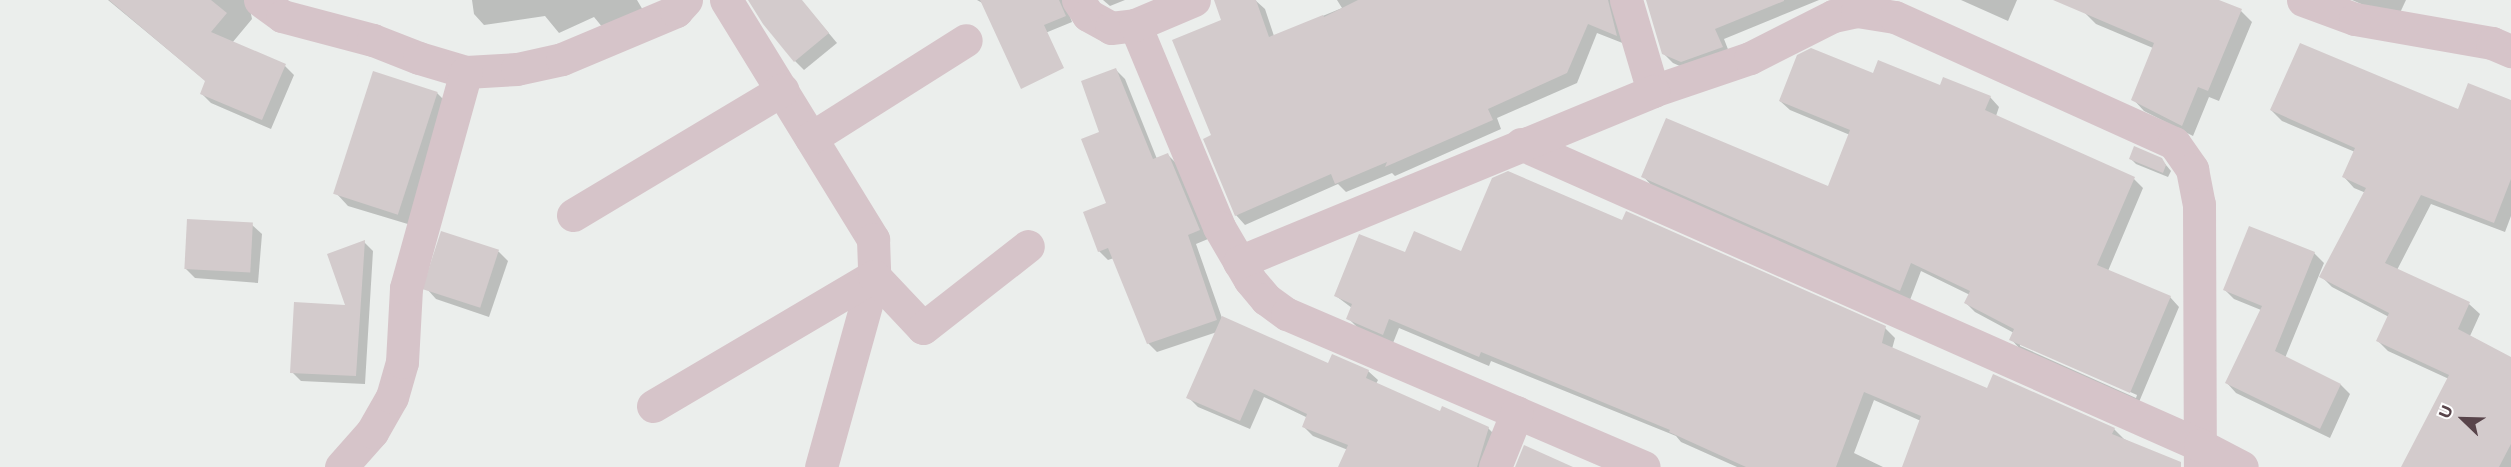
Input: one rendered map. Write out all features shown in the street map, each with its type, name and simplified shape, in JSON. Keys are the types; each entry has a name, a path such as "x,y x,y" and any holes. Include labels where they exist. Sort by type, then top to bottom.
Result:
{"street":[{"path":"260,0 282,16 373,40 419,58 465,72 517,69 562,59 676,11 686,0"},
{"path":"726,0 873,240 874,276 821,467"},
{"path":"1077,0 1088,15 1111,28 1135,26 1194,0"},
{"path":"1626,0 1653,91"},
{"path":"2303,0 2355,19 2492,43 2511,51"},
{"path":"1239,262 1653,91 1750,58 1833,16 1857,11 1899,8 2174,143 2192,169 2199,204 2200,456"},
{"path":"1135,26 1219,227 1239,262 1266,299 1287,314 1644,467"},
{"path":"811,138 966,40"},
{"path":"341,467 372,432 392,397 402,362 406,288 465,72"},
{"path":"573,215 782,90"},
{"path":"1521,144 2200,456 2242,467"},
{"path":"874,276 923,328 1028,246"},
{"path":"653,406 874,276"},
{"path":"1495,467 1517,412"}],"building":[{"path":"109,0 211,0 227,13 211,32 286,64 262,120 200,94 205,81"},
{"path":"748,0 802,0 829,33 794,62 763,24"},
{"path":"980,0 1059,0 1066,16 1044,25 1064,68 1021,89"},
{"path":"1214,0 1256,0 1269,37 1323,15 1324,17 1358,0 1608,0 1617,36 1588,24 1567,73 1488,109 1493,120 1385,167 1387,162 1335,184 1331,174 1235,216 1203,139 1211,135 1172,40 1221,20"},
{"path":"1646,0 1784,1 1715,29 1723,47 1681,62 1662,54"},
{"path":"2053,0 2219,0 2242,9 2208,91 2198,87 2182,126 2131,100 2154,43"},
{"path":"2300,43 2458,109 2468,83 2511,100 2511,179 2494,223 2421,195 2385,263 2470,302 2458,329 2511,357 2511,444 2499,467 2401,467 2449,375 2376,341 2389,313 2319,277 2366,188 2342,177 2355,148 2270,110"},
{"path":"1811,48 1873,73 1878,60 1940,85 1943,77 1991,96 1985,110 2135,177 2097,265 2171,296 2130,393 2009,340 2014,329 1964,303 1970,291 1911,263 1900,291 1641,177 1666,118 1828,186 1850,130 1779,101 1797,55"},
{"path":"1116,68 1153,159 1168,153 1200,230 1188,235 1217,320 1147,344 1108,248 1098,252 1083,212 1106,203 1081,139 1099,132 1081,81"},
{"path":"373,71 438,92 398,215 333,194"},
{"path":"2134,146 2162,158 2166,165 2163,173 2129,159"},
{"path":"1508,171 1622,220 1626,211 1886,326 1882,343 1987,388 1993,374 2115,428 2112,434 2181,462 2181,467 1902,467 1921,416 1864,392 1836,467 1746,467 1669,432 1670,430 1481,352 1479,357 1389,319 1383,335 1346,319 1352,304 1334,296 1359,234 1405,252 1414,231 1461,251 1492,178"},
{"path":"187,219 253,222 250,272 184,269"},
{"path":"2249,226 2315,252 2275,351 2341,384 2320,429 2225,383 2262,306 2223,290"},
{"path":"441,231 499,250 480,308 422,289"},
{"path":"365,240 356,376 290,373 294,302 345,305 327,254"},
{"path":"1222,316 1328,363 1332,354 1369,370 1366,378 1440,411 1442,406 1489,427 1477,467 1338,467 1348,445 1302,427 1307,414 1254,389 1240,421 1186,398"},
{"path":"1524,445 1573,467 1515,467"}]}
